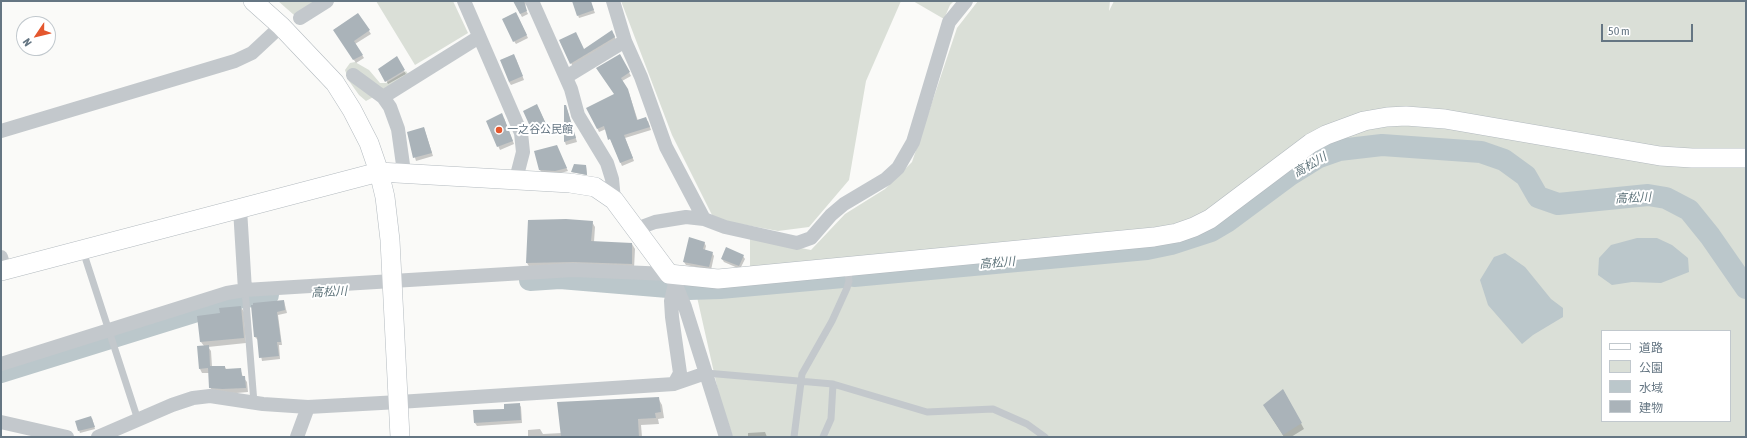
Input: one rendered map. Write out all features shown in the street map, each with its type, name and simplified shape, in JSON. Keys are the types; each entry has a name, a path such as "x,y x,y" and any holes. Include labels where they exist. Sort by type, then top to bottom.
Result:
{"street":[{"path":"253,1 281,26 335,83 352,110 362,130 379,172 385,197 392,287 400,437"},
{"path":"300,18 327,1"},
{"path":"464,1 521,133 523,152 516,179"},
{"path":"532,1 566,77 578,115 607,163 612,178 614,200"},
{"path":"612,1 625,41 641,77 666,147 704,219"},
{"path":"636,229 656,222 686,217 704,219 725,227 797,243 811,238 844,204 886,179 898,168 913,142 949,22 966,1"},
{"path":"1,131 235,61 252,52 281,26"},
{"path":"383,97 479,37"},
{"path":"566,77 625,41"},
{"path":"353,74 383,97 390,107 398,129 404,172"},
{"path":"1,364 110,335 227,293 246,296 392,287 573,270 672,279 718,279 1154,237 1177,233 1210,219 1311,143 1364,121 1387,117 1406,116 1445,119 1660,156 1692,158 1746,158"},
{"path":"2,266 83,249 379,172 404,172 516,179 595,186 614,200 672,279 685,308 726,437"},
{"path":"240,209 246,296"},
{"path":"672,279 672,317 680,373 674,384"},
{"path":"98,437 172,405 193,398 210,396 254,403 308,407 674,384 706,373"},
{"path":"297,437 308,407"},
{"path":"1,422 67,437"}],"lane":[{"path":"83,249 138,420"},
{"path":"794,437 802,374 832,321 847,288 849,281 848,267"},
{"path":"246,296 254,403"},
{"path":"706,373 833,384 926,412 993,409 1027,424 1045,437"},
{"path":"822,437 831,418 833,384"}],"green space":[{"path":"278,1 317,1 294,15"},
{"path":"376,1 453,1 468,33 415,65"},
{"path":"621,1 901,1 866,81 849,180 809,227 778,231 714,219 672,135"},
{"path":"913,1 954,1 950,5 944,19"},
{"path":"978,1 1110,1 1109,11 1114,1 1746,1 1746,437 733,437 719,395 697,297 805,290 897,261 750,272 750,238 811,250 845,214 885,189 912,162 957,28"},
{"path":"355,62 369,70 380,83 386,83 406,71 410,77 366,101 359,95 349,81 345,70 350,63"}],"water":[{"path":"1637,238 1657,238 1672,245 1688,258 1689,272 1661,283 1632,282 1612,285 1598,275 1599,258 1611,245"},
{"path":"1505,253 1525,267 1551,299 1563,308 1563,317 1533,335 1522,344 1488,305 1480,280 1494,257"}],"building":[{"path":"513,1 524,1 527,11 520,14"},
{"path":"572,1 591,1 594,10 577,16"},
{"path":"516,12 527,35 513,42 502,19"},
{"path":"358,13 370,30 354,41 363,55 353,60 333,30"},
{"path":"612,30 615,37 570,64 559,40 576,32 584,49"},
{"path":"514,54 523,76 509,82 500,60"},
{"path":"620,54 630,72 621,78 628,89 637,120 646,117 650,127 624,135 633,158 620,163 610,139 608,140 604,126 597,129 586,108 614,94 596,68"},
{"path":"397,56 405,70 385,82 378,69"},
{"path":"537,104 547,126 533,133 523,111"},
{"path":"564,105 566,105 576,138 564,142"},
{"path":"502,113 513,141 497,147 486,121"},
{"path":"424,127 432,153 413,158 407,132"},
{"path":"557,145 567,168 555,171 539,170 534,151"},
{"path":"574,164 586,165 587,175 571,172"},
{"path":"566,219 593,221 591,241 632,243 632,264 573,262 526,263 528,220"},
{"path":"689,237 705,242 703,249 713,252 709,267 683,262"},
{"path":"726,247 744,255 739,266 721,259"},
{"path":"284,300 285,310 277,312 281,342 277,342 279,356 259,358 257,337 254,337 251,305 253,305 253,303"},
{"path":"241,306 244,338 200,342 197,316 220,313 219,308"},
{"path":"209,345 210,366 225,366 225,369 241,368 242,376 245,376 246,388 209,388 208,368 199,369 197,346"},
{"path":"1283,389 1302,423 1283,435 1263,405"},
{"path":"659,397 661,412 655,413 656,418 638,419 639,437 561,437 557,402"},
{"path":"520,403 521,420 474,423 473,410 504,409 504,404"},
{"path":"91,416 95,427 78,431 75,421"}],"waterway":[{"name":"高松川","path":"854,276 1147,249 1171,244 1211,231 1228,221 1290,175 1319,157 1339,150 1382,145 1481,152 1504,160 1526,176 1538,197 1558,204 1648,195 1666,198 1689,210 1710,236 1746,288"},
{"name":"高松川","path":"689,289 720,288 843,277"},
{"name":"高松川","path":"530,280 560,278 668,287"},
{"name":"高松川","path":"1,372 242,297 268,295"}],"place":[{"name":"一之谷公民館","path":"499,130"}]}
